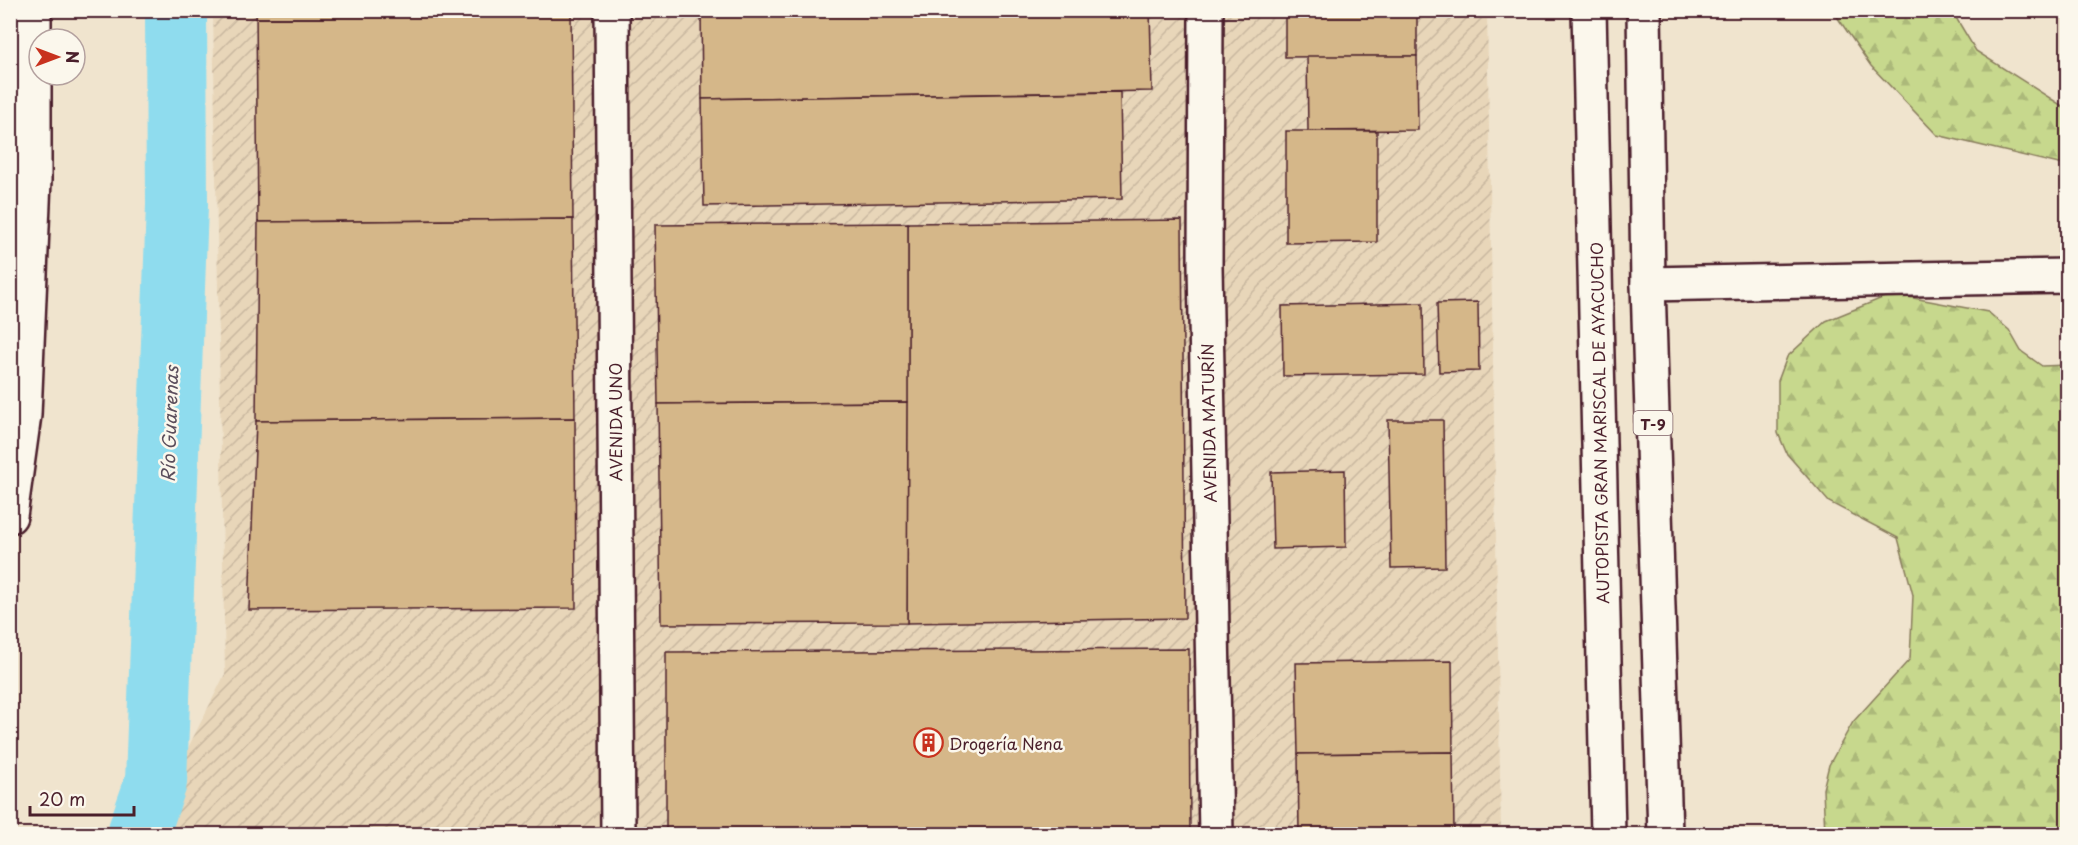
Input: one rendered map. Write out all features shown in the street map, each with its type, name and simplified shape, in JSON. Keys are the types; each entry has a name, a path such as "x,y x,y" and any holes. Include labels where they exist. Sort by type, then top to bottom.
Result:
{"main road":[{"path":"10,516 24,415 34,180 34,10"},
{"name":"AVENIDA UNO","path":"612,10 618,834"},
{"name":"AVENIDA MATURÍN","path":"1206,10 1205,266 1216,834"},
{"name":"AUTOPISTA GRAN MARISCAL DE AYACUCHO","path":"1589,10 1608,834"},
{"name":"T-9","path":"1644,10 1648,284 1665,834"},
{"path":"1648,284 2067,276"}],"shaded area":[{"path":"213,11 1487,11 1501,834 145,834 225,674"}],"green space":[{"path":"1833,11 1952,11 1976,51 2067,109 2067,163 2059,164 1937,135 1871,66"},
{"path":"1892,294 1988,312 2009,330 2021,351 2042,366 2067,365 2067,834 1825,834 1823,789 1829,765 1853,722 1910,659 1913,595 1898,538 1829,502 1787,454 1778,433 1778,381 1787,357 1826,321"}],"building":[{"path":"256,10 571,10 573,219 258,222"},
{"path":"701,10 1150,10 1152,91 702,99"},
{"path":"1285,10 1417,10 1417,56 1285,57"},
{"path":"1307,56 1417,56 1418,130 1308,131"},
{"path":"1120,92 1122,199 704,206 702,99"},
{"path":"1286,131 1377,131 1377,242 1286,243"},
{"path":"573,219 575,418 256,421 258,222"},
{"path":"1182,220 1185,618 907,623 908,223"},
{"path":"908,223 908,402 658,404 655,225"},
{"path":"1478,302 1479,371 1439,372 1437,303"},
{"path":"1423,303 1424,374 1283,376 1282,306"},
{"path":"908,402 907,623 661,624 658,404"},
{"path":"575,418 576,608 249,610 256,421"},
{"path":"1388,420 1443,420 1445,567 1391,568"},
{"path":"1345,470 1346,547 1273,549 1271,472"},
{"name":"Drogería Nena","path":"1189,649 1190,834 666,834 666,652"},
{"path":"1452,661 1453,752 1298,754 1296,663"},
{"path":"1453,752 1454,834 1299,834 1298,754"}],"waterway":[{"name":"Río Guarenas","path":"138,834 156,782 177,205 176,10"}],"place":[{"name":"Drogería Nena","path":"928,743"}]}
